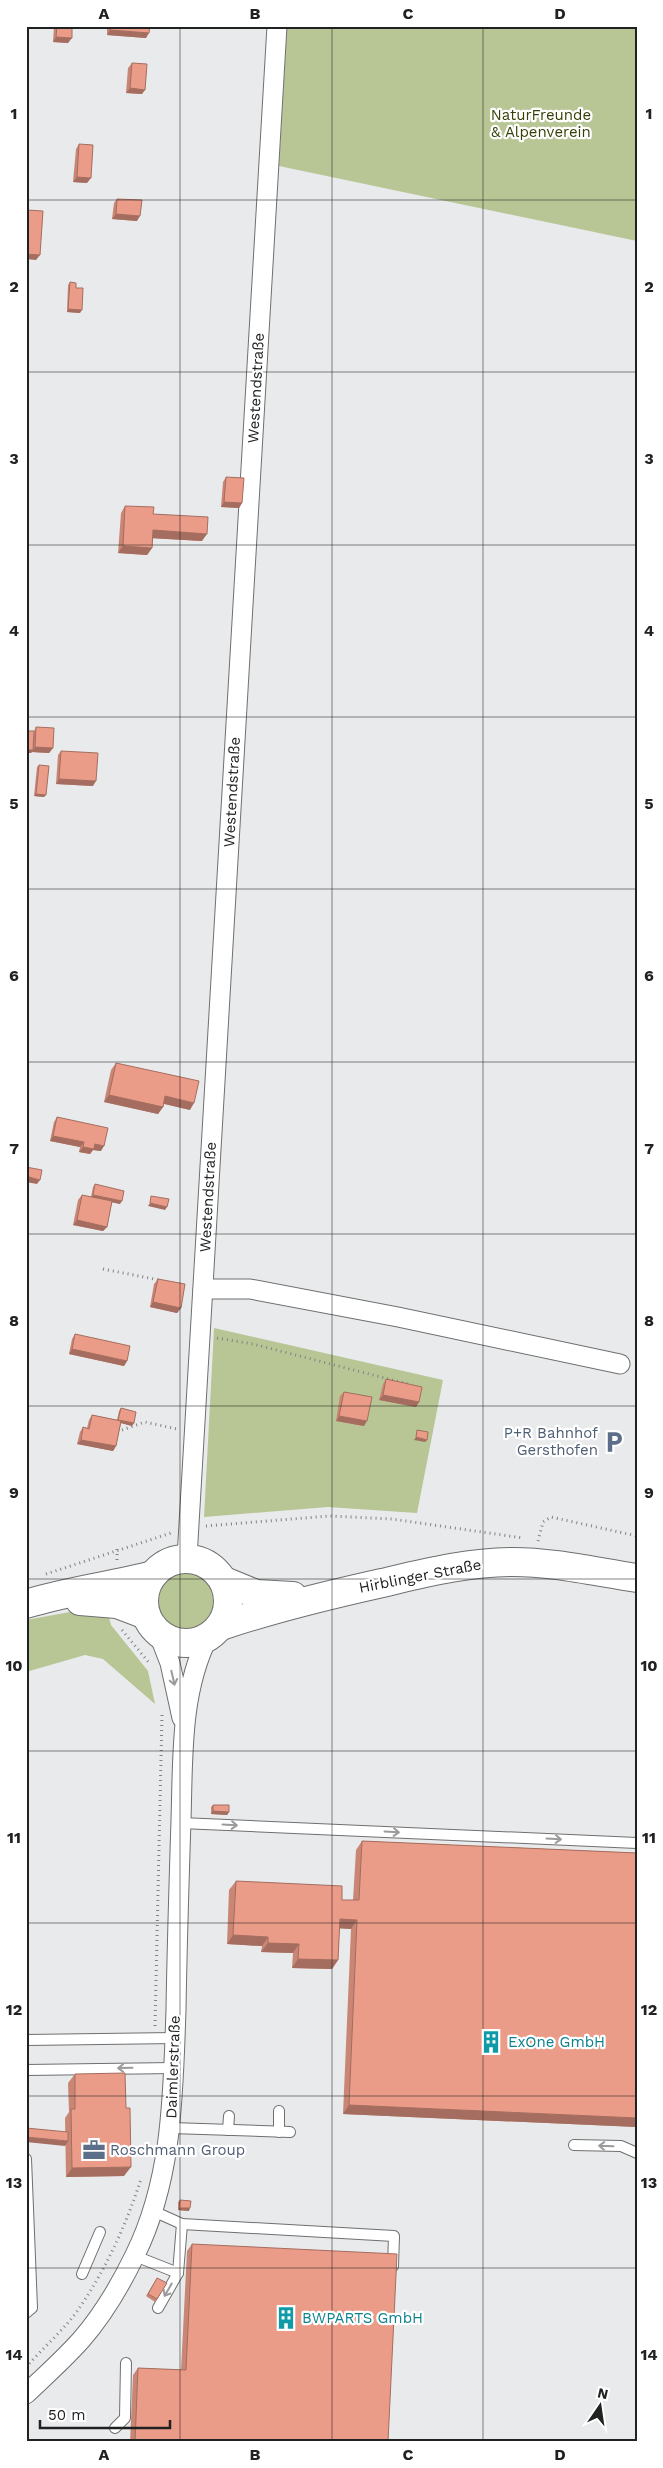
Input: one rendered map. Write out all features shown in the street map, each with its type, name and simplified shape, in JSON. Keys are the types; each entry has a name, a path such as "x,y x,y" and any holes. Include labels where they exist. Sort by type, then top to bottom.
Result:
{"main road":[{"name":"Hirblinger Straße","path":"26,1606 57,1595 118,1584 152,1575 166,1563 187,1558 208,1564 224,1581 256,1594 322,1596"},
{"name":"Hirblinger Straße","path":"26,1606 69,1601 98,1601 117,1604 152,1624 165,1638 182,1643 200,1641 215,1631 322,1596 434,1570 495,1562 552,1565 637,1578"},
{"path":"152,1575 145,1591 152,1624"},
{"path":"215,1631 228,1610 229,1601 224,1581"}],"street":[{"name":"Westendstraße","path":"187,1558 277,26"},
{"path":"203,1289 250,1289 398,1317 620,1364"},
{"name":"Daimlerstraße","path":"152,1624 170,1663 184,1727"},
{"name":"Daimlerstraße","path":"26,2394 82,2339 107,2304 135,2256 153,2210 171,2128 184,1727 197,1659 215,1631"}],"lane":[{"path":"181,1823 637,1843"},
{"path":"26,2040 175,2038"},
{"path":"26,2070 174,2068"},
{"path":"279,2111 279,2132"},
{"path":"228,2130 229,2116"},
{"path":"171,2128 290,2132"},
{"path":"574,2145 622,2146 637,2153"},
{"path":"26,2159 32,2308 26,2313"},
{"path":"153,2210 182,2224 394,2236 392,2276"},
{"path":"158,2308 178,2273 182,2224"},
{"path":"82,2274 100,2232"},
{"path":"135,2256 178,2273"},
{"path":"115,2428 125,2418 126,2363"}],"path":[{"path":"103,1269 167,1282"},
{"path":"201,1335 253,1344 408,1384"},
{"path":"122,1430 145,1422 194,1433"},
{"path":"44,1574 141,1541 188,1528 244,1521 328,1516 392,1519 547,1543"},
{"path":"538,1541 543,1522 551,1517 637,1536"},
{"path":"118,1624 150,1662 154,1671"},
{"path":"154,2038 162,1712"},
{"path":"26,2367 79,2309 114,2250 128,2219 143,2173"}],"green space":[{"name":"NaturFreunde & Alpenverein","path":"287,26 637,26 637,241 279,166"},
{"path":"214,1328 443,1380 417,1513 328,1507 204,1517"},
{"path":"181,1569 193,1569 210,1578 217,1589 219,1601 217,1613 210,1624 193,1633 181,1633 169,1628 160,1619 155,1607 155,1595 160,1583 169,1574"},
{"path":"70,1612 108,1613 111,1625 148,1671 155,1704 103,1659 85,1655 26,1672 26,1620"}],"building":[{"path":"57,26 72,26 72,38 56,37"},
{"path":"110,26 150,26 149,33 110,30"},
{"path":"132,63 147,64 145,90 130,88"},
{"path":"79,144 93,145 91,178 77,177"},
{"path":"117,199 142,200 140,216 116,214"},
{"path":"27,210 43,211 40,255 26,254"},
{"path":"70,282 76,283 76,288 83,288 82,310 68,309"},
{"path":"226,477 244,478 242,503 224,502"},
{"path":"125,506 154,507 153,514 208,517 207,534 153,530 152,548 123,546"},
{"path":"36,727 54,728 53,748 35,747"},
{"path":"26,731 34,731 33,750 26,750"},
{"path":"61,751 98,753 96,781 59,779"},
{"path":"39,765 49,766 46,795 36,794"},
{"path":"116,1063 199,1081 194,1103 165,1096 163,1107 109,1095"},
{"path":"57,1117 108,1128 104,1146 95,1144 94,1149 83,1147 84,1142 53,1136"},
{"path":"26,1167 42,1170 40,1180 29,1177 28,1184 26,1184"},
{"path":"95,1184 124,1191 122,1201 93,1195"},
{"path":"82,1195 112,1201 107,1227 77,1220"},
{"path":"151,1196 169,1199 167,1207 150,1203"},
{"path":"158,1279 185,1284 181,1308 153,1302"},
{"path":"75,1334 130,1346 127,1361 72,1349"},
{"path":"386,1379 422,1387 419,1402 383,1395"},
{"path":"344,1392 372,1397 367,1421 339,1416"},
{"path":"121,1408 136,1412 134,1423 118,1420"},
{"path":"92,1415 121,1421 116,1446 81,1440 83,1427 89,1429"},
{"path":"417,1430 428,1432 427,1440 416,1437"},
{"path":"213,1805 229,1805 229,1812 213,1811"},
{"name":"ExOne GmbH","path":"362,1841 637,1853 637,2118 349,2105 357,1920 340,1919 338,1960 298,1959 299,1944 268,1943 268,1937 233,1935 236,1881 342,1886 342,1900 359,1900"},
{"path":"125,2073 126,2108 130,2108 131,2167 72,2168 71,2109 75,2109 75,2074"},
{"path":"26,2128 68,2132 68,2141 26,2137"},
{"path":"180,2200 191,2201 190,2208 179,2208"},
{"name":"BWPARTS GmbH","path":"192,2244 397,2254 388,2442 135,2442 138,2368 186,2370"},
{"path":"157,2278 167,2283 157,2299 148,2294"}],"place":[{"name":"P+R Bahnhof Gersthofen","path":"614,1442"},
{"name":"ExOne GmbH","path":"491,2042"},
{"name":"Roschmann Group","path":"94,2150"},
{"name":"BWPARTS GmbH","path":"286,2318"}]}
